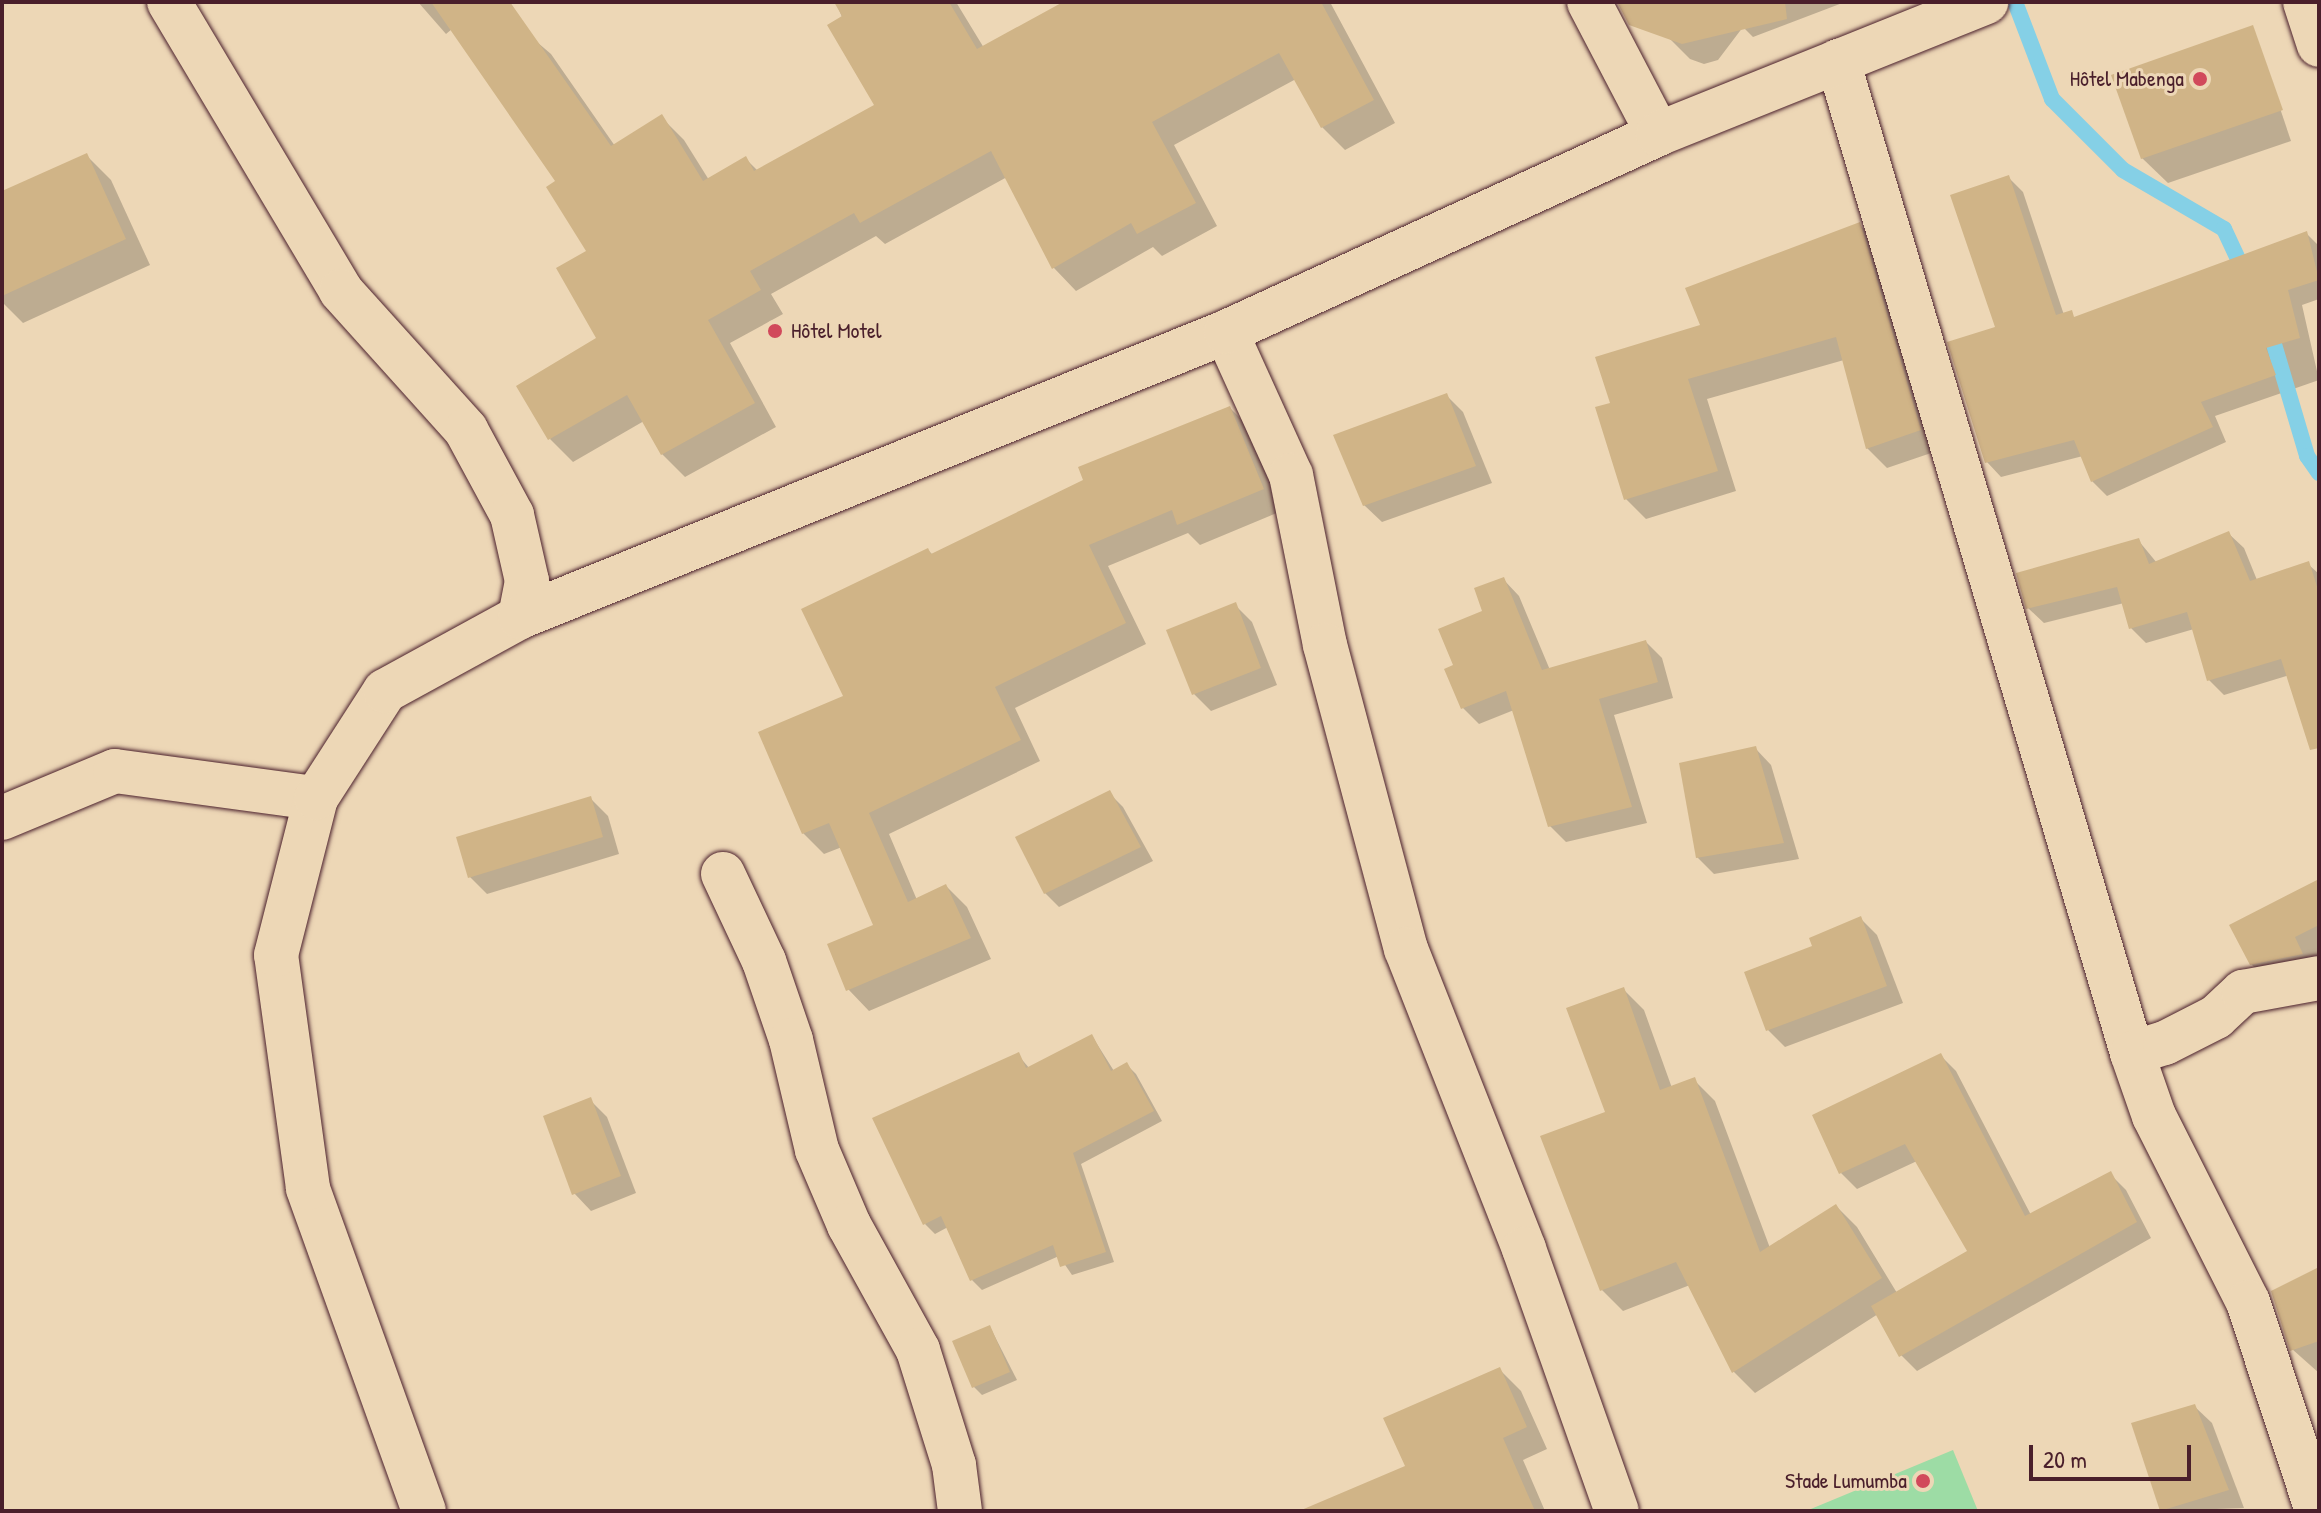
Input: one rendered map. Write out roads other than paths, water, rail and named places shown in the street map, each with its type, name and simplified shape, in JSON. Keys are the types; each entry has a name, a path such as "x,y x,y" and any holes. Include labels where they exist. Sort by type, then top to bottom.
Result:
{"street":[{"path":"169,2 341,291 466,430 512,515 527,581 520,617"},
{"path":"1589,2 1658,134"},
{"path":"2305,2 2319,45"},
{"path":"424,1511 308,1188 276,955 316,798 385,691 520,617 1226,332 1658,134 1982,4"},
{"path":"1838,61 2132,1053 2154,1116 2248,1302 2317,1511"},
{"path":"1226,332 1291,475 1325,645 1406,949 1524,1249 1617,1511"},
{"path":"2,818 115,771 316,798"},
{"path":"723,874 764,961 786,1027 817,1150 849,1225 918,1350 954,1465 960,1511"},
{"path":"2132,1053 2165,1043 2216,1017 2243,992 2319,978"}],"waterway":[{"path":"2015,2 2052,99 2123,170 2224,229 2245,274"},
{"path":"2268,324 2307,456 2319,473"}],"place":[{"name":"Hôtel Mabenga","path":"2200,79"},
{"name":"Hôtel Motel","path":"775,331"},
{"name":"Stade Lumumba","path":"1923,1481"}]}
